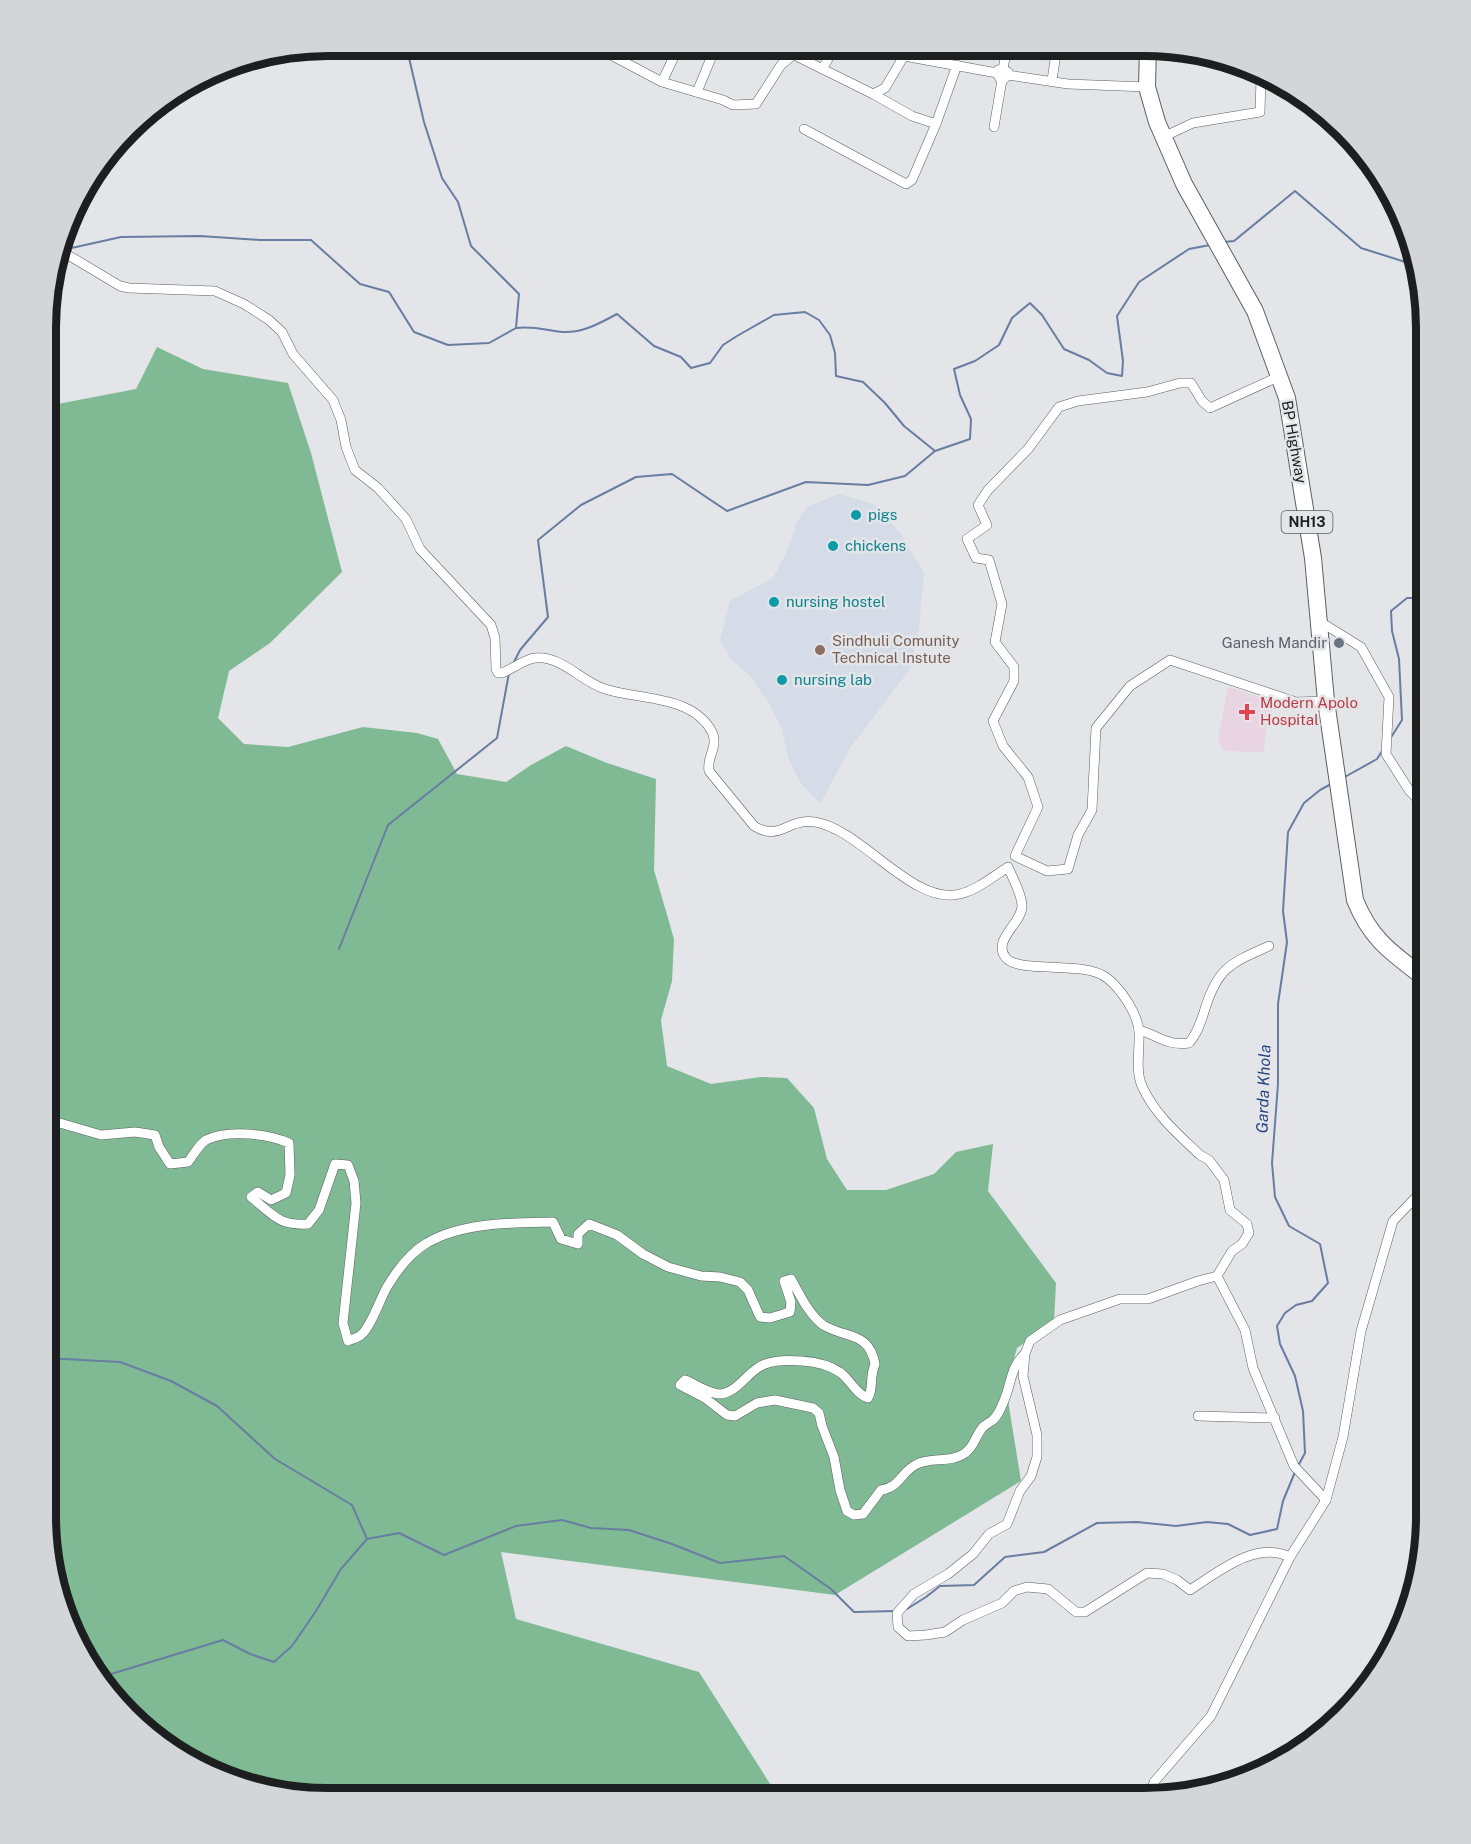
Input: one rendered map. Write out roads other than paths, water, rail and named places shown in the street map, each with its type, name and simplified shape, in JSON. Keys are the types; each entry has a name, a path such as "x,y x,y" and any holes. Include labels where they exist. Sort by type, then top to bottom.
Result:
{"highway":[{"name":"BP Highway","path":"1148,56 1147,87 1150,102 1164,137 1184,184 1255,311 1287,398 1313,558 1326,701 1355,900 1364,921 1379,942 1416,971"}],"street":[{"path":"613,56 662,82 733,105 756,104 781,65 790,56"},
{"path":"662,82 674,56"},
{"path":"697,92 712,56"},
{"path":"802,56 822,69 912,116 936,124"},
{"path":"822,69 830,56"},
{"path":"873,94 885,88 902,56"},
{"path":"924,56 1002,74 1068,84 1147,87"},
{"path":"994,127 1005,56"},
{"path":"1052,80 1056,56"},
{"path":"804,129 906,184 912,180 936,124 957,65"},
{"path":"1164,137 1193,123 1260,112 1261,82"},
{"path":"66,252 120,286 215,291 244,304 269,320 282,332 293,354 333,399 355,470 378,488 406,519 420,549 490,625 495,638 498,673 502,674 534,658 545,658 555,661 603,689 684,706 712,731 715,742 709,771 754,826 772,833 791,824 814,822 842,832 921,888 945,894 960,894 1008,867 1038,807 1028,777 1003,746 993,721 1014,681 1014,667 995,642 1002,604 989,560 976,558 967,539 987,525 978,505 988,490 1028,449 1059,407 1078,401 1147,392 1180,383 1191,383 1202,401 1210,408 1280,376"},
{"path":"1319,621 1361,647 1389,697 1386,754 1416,798"},
{"path":"1015,856 1047,871 1068,869 1078,835 1092,810 1096,728 1130,686 1170,660 1296,702 1326,701"},
{"path":"1008,867 1023,906 1020,918 1004,938 1002,948 1006,957 1012,962 1028,965 1088,969 1107,978 1122,995 1135,1017 1139,1030 1138,1055 1141,1084 1155,1110 1200,1155 1209,1160 1224,1180 1230,1210 1247,1224 1249,1233 1242,1244 1232,1251 1217,1276 1148,1299 1120,1299 1060,1320 1030,1341 1025,1353 1023,1376 1037,1435 1037,1457 1031,1476 1020,1491 1007,1524 989,1534 973,1554 948,1574 914,1594 897,1613 898,1627 908,1636 945,1632 963,1620 1002,1603 1014,1591 1027,1587 1048,1589 1076,1612 1086,1612 1147,1573 1163,1574 1177,1580 1190,1590 1248,1557 1267,1551 1290,1557"},
{"path":"1139,1030 1170,1044 1189,1044 1200,1024 1212,986 1223,971 1234,962 1269,946"},
{"path":"56,1122 101,1135 135,1132 155,1135 159,1147 170,1164 188,1162 204,1141 223,1135 275,1137 290,1143 290,1175 286,1193 271,1200 258,1192 251,1197 278,1219 291,1225 308,1224 319,1210 334,1164 348,1165 354,1181 356,1203 343,1323 348,1341 362,1335 379,1306 386,1288 405,1262 425,1243 452,1232 505,1223 553,1222 561,1239 578,1244 578,1234 589,1224 617,1235 643,1254 668,1267 701,1276 720,1277 740,1282 748,1290 760,1317 770,1318 790,1312 791,1302 784,1281 791,1279 807,1306 822,1324 858,1339 870,1347 875,1364 870,1376 872,1386 868,1398 861,1396 842,1373 824,1364 804,1361 786,1360 764,1364 729,1392 718,1394 685,1380 680,1384 705,1398 727,1415 735,1416 757,1403 775,1400 813,1408 819,1413 834,1457 840,1490 847,1511 854,1515 863,1514 882,1490 891,1489 910,1467 921,1462 962,1455 974,1446 984,1425 994,1419 1000,1409 1017,1360 1025,1353"},
{"path":"1152,1788 1154,1782 1211,1716 1290,1557 1326,1500 1343,1437 1362,1331 1393,1221 1416,1201"},
{"path":"1217,1276 1245,1330 1253,1368 1294,1466 1326,1500"},
{"path":"1198,1416 1275,1418"}],"waterway":[{"path":"409,56 424,122 442,178 458,202 471,246 519,294 516,328 570,332 591,327 617,314 654,346 681,357 691,368 710,363 723,345 774,315 805,312 819,320 830,335 835,353 836,376 863,382 904,426 935,451"},
{"path":"1224,242 1234,241 1295,191 1361,248 1407,263"},
{"path":"67,249 121,237 200,236 260,240 311,240 360,284 389,292 414,332 448,345 489,343 516,328"},
{"path":"514,662 520,650 548,617 538,540 581,505 636,477 672,474 727,511 806,482 868,485 905,476 935,451 970,439 971,419 960,395 954,369 975,361 999,345 1012,318 1030,303 1042,315 1064,349 1089,360 1107,373 1122,376 1123,361 1117,316 1139,282 1189,249 1210,245"},
{"name":"Garda Khola","path":"1390,739 1402,720 1399,659 1392,631 1391,611 1407,598 1416,598"},
{"path":"339,949 388,825 497,738 509,673"},
{"name":"Garda Khola","path":"1343,778 1377,759 1382,751"},
{"name":"Garda Khola","path":"1298,1466 1305,1453 1303,1411 1295,1376 1280,1344 1277,1326 1285,1313 1296,1305 1312,1301 1328,1283 1320,1244 1289,1226 1275,1197 1272,1163 1278,1084 1278,1004 1287,942 1283,911 1288,832 1304,803 1333,783"},
{"path":"56,1359 120,1362 171,1381 217,1406 275,1459 352,1505 367,1539"},
{"path":"907,1609 940,1586 974,1585 1005,1557 1044,1552 1097,1523 1137,1522 1176,1526 1207,1522 1228,1524 1250,1535 1277,1529 1283,1501 1295,1472"},
{"path":"107,1675 223,1640 250,1654 274,1662 292,1646 341,1569 367,1539 399,1533 444,1555 516,1526 562,1520 591,1528 629,1530 720,1563 784,1556 831,1589 854,1612 896,1611"}],"place":[{"name":"pigs","path":"856,515"},
{"name":"chickens","path":"833,546"},
{"name":"nursing hostel","path":"774,602"},
{"name":"Ganesh Mandir","path":"1339,643"},
{"name":"Sindhuli Comunity Technical Instute","path":"820,650"},
{"name":"nursing lab","path":"782,680"},
{"name":"Modern Apolo Hospital","path":"1247,712"}]}
